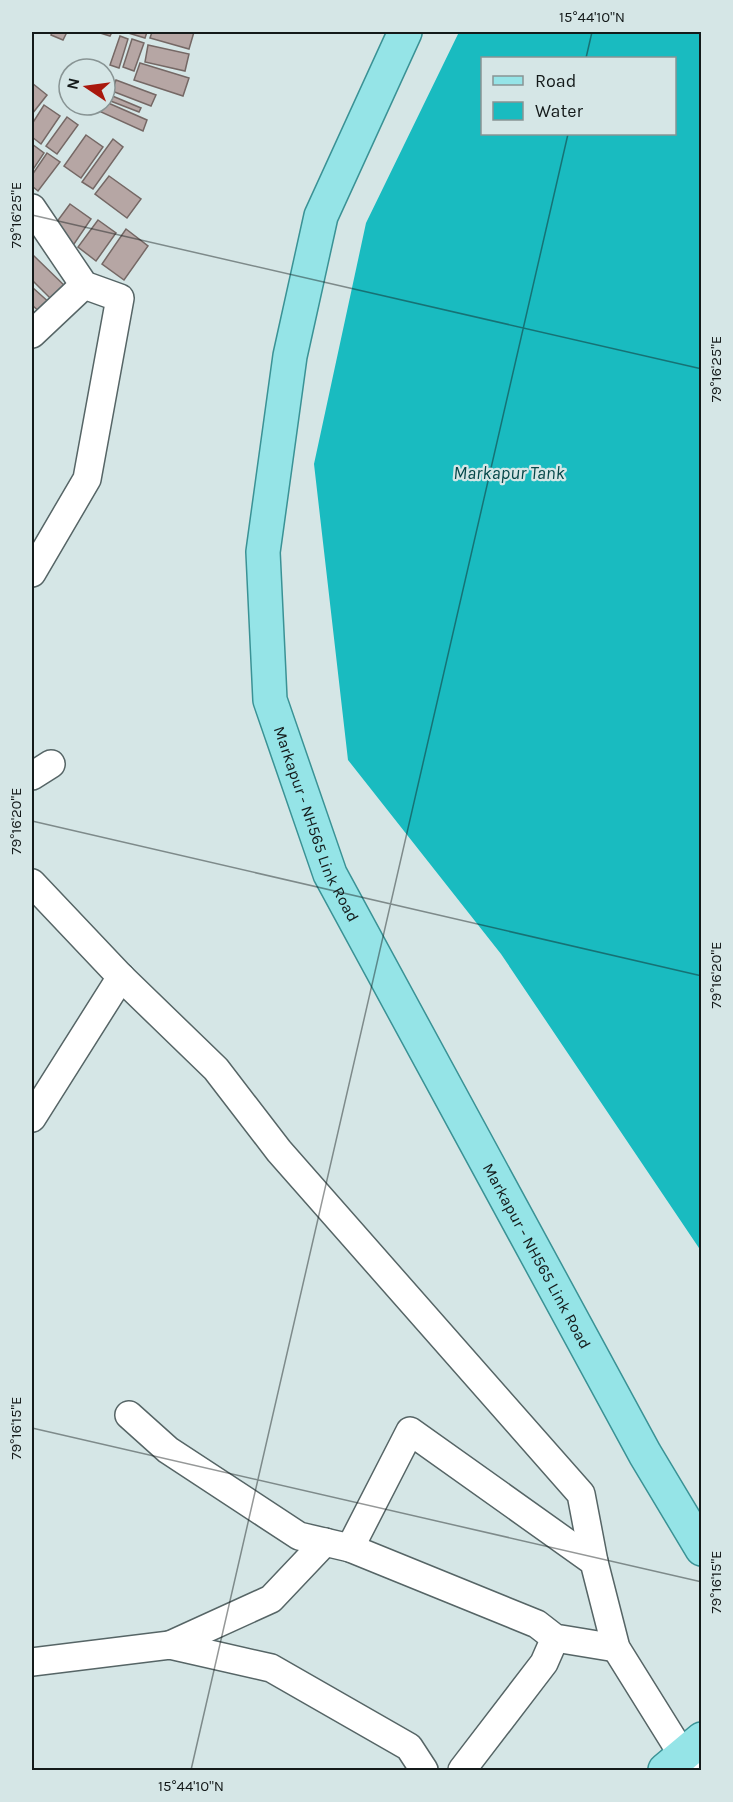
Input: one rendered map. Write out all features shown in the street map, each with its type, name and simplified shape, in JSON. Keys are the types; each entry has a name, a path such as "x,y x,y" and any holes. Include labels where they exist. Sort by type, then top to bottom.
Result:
{"main road":[{"name":"Markapur - NH565 Link Road","path":"405,32 321,216 290,356 263,552 270,700 330,874 633,1434 702,1549"}],"street":[{"path":"32,208 84,285 120,298 87,479 32,573"},
{"path":"32,334 84,285"},
{"path":"32,883 121,977 216,1069 279,1151 581,1494 594,1562 616,1648 685,1759"},
{"path":"32,1118 121,977"},
{"path":"129,1415 168,1450 299,1536 338,1545 537,1624 555,1638 616,1648"},
{"path":"32,1662 170,1645 271,1599 338,1545 410,1431 594,1562"},
{"path":"462,1770 544,1663 555,1638"},
{"path":"170,1645 271,1668 409,1747 424,1770"}],"water":[{"name":"Markapur Tank","path":"459,32 701,32 701,1251 501,954 348,760 314,464 366,223"}],"building":[{"path":"52,32 67,32 63,40 51,35"},
{"path":"97,32 112,32 110,36"},
{"path":"125,32 147,32 145,38"},
{"path":"152,32 194,32 189,49 150,38"},
{"path":"120,36 128,39 119,68 117,67 117,57 113,57"},
{"path":"132,39 144,43 134,71 123,67"},
{"path":"148,45 189,54 185,71 145,62"},
{"path":"140,63 189,78 183,96 134,80"},
{"path":"117,80 156,95 151,106 117,93"},
{"path":"32,83 47,95 32,114"},
{"path":"117,98 141,108 139,112 117,103"},
{"path":"44,105 59,117 41,144 32,137 32,124"},
{"path":"117,107 147,120 143,131 112,117 117,117"},
{"path":"67,117 78,125 57,154 46,146"},
{"path":"86,135 103,147 81,178 64,166"},
{"path":"113,139 123,147 93,189 82,182"},
{"path":"32,144 44,153 32,171"},
{"path":"47,153 60,162 38,191 32,186 32,175"},
{"path":"109,176 141,199 127,218 95,194"},
{"path":"70,204 91,219 72,247 50,231"},
{"path":"98,220 116,233 96,261 78,247"},
{"path":"126,229 148,246 124,280 102,264"},
{"path":"33,255 69,290 56,304 32,280"},
{"path":"32,287 52,305 43,315 32,305"}]}
